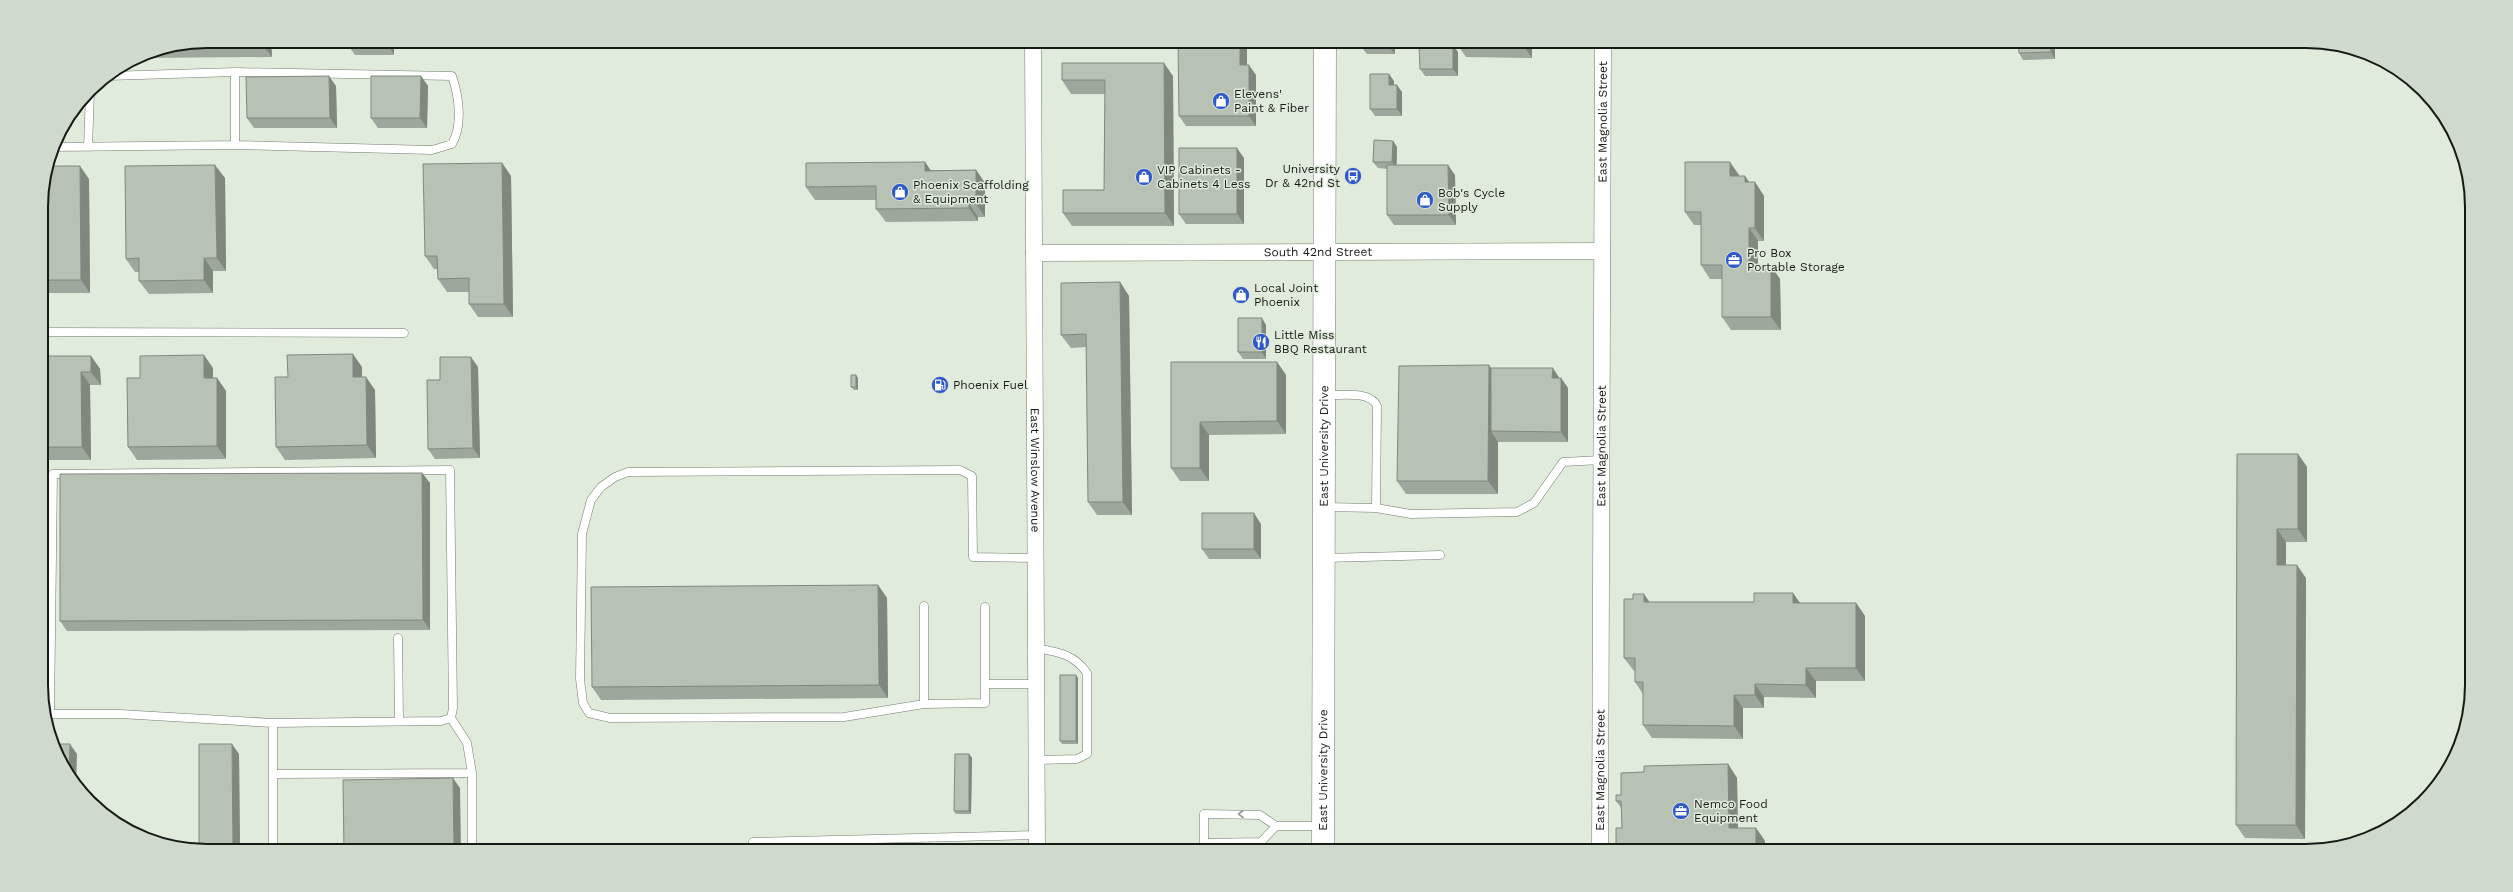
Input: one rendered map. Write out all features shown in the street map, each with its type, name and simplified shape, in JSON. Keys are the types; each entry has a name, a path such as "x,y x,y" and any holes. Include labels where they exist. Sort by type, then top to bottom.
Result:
{"main road":[{"name":"East University Drive","path":"1323,844 1325,558 1324,48"}],"street":[{"name":"East Winslow Avenue","path":"1032,48 1037,843"},
{"name":"East Magnolia Street","path":"1600,844 1603,48"},
{"name":"South 42nd Street","path":"1034,253 1602,251"}],"lane":[{"path":"234,72 235,145"},
{"path":"60,147 235,145 432,150 452,144 457,135 458,93 452,76 234,72 118,76"},
{"path":"88,147 90,100"},
{"path":"48,332 404,333"},
{"path":"1325,395 1366,396 1375,401 1376,508"},
{"path":"1325,507 1376,508 1411,514 1517,512 1534,503 1563,462 1601,460"},
{"path":"48,674 53,474 450,470 453,700 451,718 467,743 472,773 472,844"},
{"path":"985,607 985,704 924,704 844,717 610,718 590,713 582,703 580,679 582,534 591,500 601,487 615,477 628,472 960,470 972,476 973,557 1036,558"},
{"path":"1325,558 1440,555"},
{"path":"924,606 924,704"},
{"path":"398,638 399,721"},
{"path":"1036,648 1069,655 1082,664 1087,673 1088,740 1086,754 1076,759 1037,760"},
{"path":"985,684 1036,684"},
{"path":"51,714 120,714 273,723 441,721 451,718"},
{"path":"272,844 273,723"},
{"path":"273,774 472,773"},
{"path":"1276,826 1261,842 1204,843 1204,814 1260,815 1276,826 1323,826"},
{"path":"753,844 753,842 1037,843"}],"building":[{"path":"1178,48 1240,48 1240,65 1249,65 1249,116 1179,116"},
{"path":"1419,48 1453,48 1453,69 1420,69"},
{"path":"2019,48 2051,48 2051,52 2019,53"},
{"path":"1062,63 1164,63 1165,213 1063,213 1063,190 1104,190 1105,80 1062,80"},
{"path":"1370,74 1389,74 1389,85 1397,85 1397,109 1370,109"},
{"path":"329,76 330,118 247,118 246,77"},
{"path":"371,76 421,76 420,118 371,118"},
{"path":"1374,140 1393,141 1392,162 1373,162"},
{"path":"1179,148 1237,148 1237,214 1179,214"},
{"path":"925,162 925,171 976,170 976,204 969,204 969,208 876,209 876,186 806,187 806,163"},
{"name":"Pro Box Portable Storage","path":"1685,162 1730,162 1730,176 1745,176 1745,182 1755,182 1755,228 1749,228 1749,266 1771,266 1771,317 1722,317 1722,265 1701,265 1701,212 1685,212"},
{"path":"502,163 504,304 469,304 469,278 438,279 437,256 425,256 423,164"},
{"path":"215,165 217,258 204,258 204,280 139,281 139,258 126,259 125,166"},
{"name":"Bob's Cycle Supply","path":"1387,165 1448,165 1449,215 1387,215"},
{"path":"53,166 80,166 81,280 48,280 48,197"},
{"path":"1120,282 1123,502 1088,502 1086,334 1061,335 1061,283"},
{"path":"1238,318 1262,318 1262,352 1238,352"},
{"path":"353,354 353,377 366,377 367,445 276,447 275,377 288,377 287,355"},
{"path":"204,355 204,378 217,378 217,446 128,447 127,378 140,378 140,356"},
{"path":"48,356 91,356 91,372 81,372 82,447 48,447"},
{"path":"440,357 471,357 473,448 428,449 427,380 440,380"},
{"path":"1171,362 1277,362 1277,421 1200,422 1200,468 1171,468"},
{"path":"1489,365 1488,481 1397,481 1399,366"},
{"path":"1491,368 1553,368 1552,378 1561,378 1561,432 1491,431"},
{"path":"851,375 856,375 856,387 851,387"},
{"path":"2237,454 2298,454 2298,529 2277,529 2277,565 2297,565 2296,825 2236,825"},
{"path":"422,473 423,620 60,621 60,474"},
{"path":"1202,513 1254,513 1254,549 1202,549"},
{"path":"878,585 879,685 592,687 591,587"},
{"path":"1754,593 1793,593 1793,603 1856,603 1856,668 1806,668 1806,685 1755,684 1755,695 1734,695 1734,726 1643,725 1643,682 1635,682 1635,658 1624,658 1624,599 1633,599 1633,594 1644,594 1644,602 1754,602"},
{"path":"1060,675 1076,675 1076,741 1060,741"},
{"path":"59,744 70,744 69,765"},
{"path":"199,744 232,744 233,844 199,844"},
{"path":"955,754 969,754 969,811 954,811"},
{"name":"Nemco Food Equipment","path":"1728,764 1729,828 1756,828 1756,844 1616,844 1616,828 1622,828 1621,801 1616,801 1616,795 1621,795 1621,773 1644,772 1644,766"},
{"path":"453,778 454,844 344,844 343,780"}],"place":[{"name":"Elevens' Paint & Fiber","path":"1221,101"},
{"name":"University Dr & 42nd St","path":"1353,176"},
{"name":"VIP Cabinets - Cabinets 4 Less","path":"1144,177"},
{"name":"Phoenix Scaffolding & Equipment","path":"900,192"},
{"name":"Bob's Cycle Supply","path":"1425,200"},
{"name":"Pro Box Portable Storage","path":"1734,260"},
{"name":"Local Joint Phoenix","path":"1241,295"},
{"name":"Little Miss BBQ Restaurant","path":"1261,342"},
{"name":"Phoenix Fuel","path":"940,385"},
{"name":"Nemco Food Equipment","path":"1681,811"}]}
